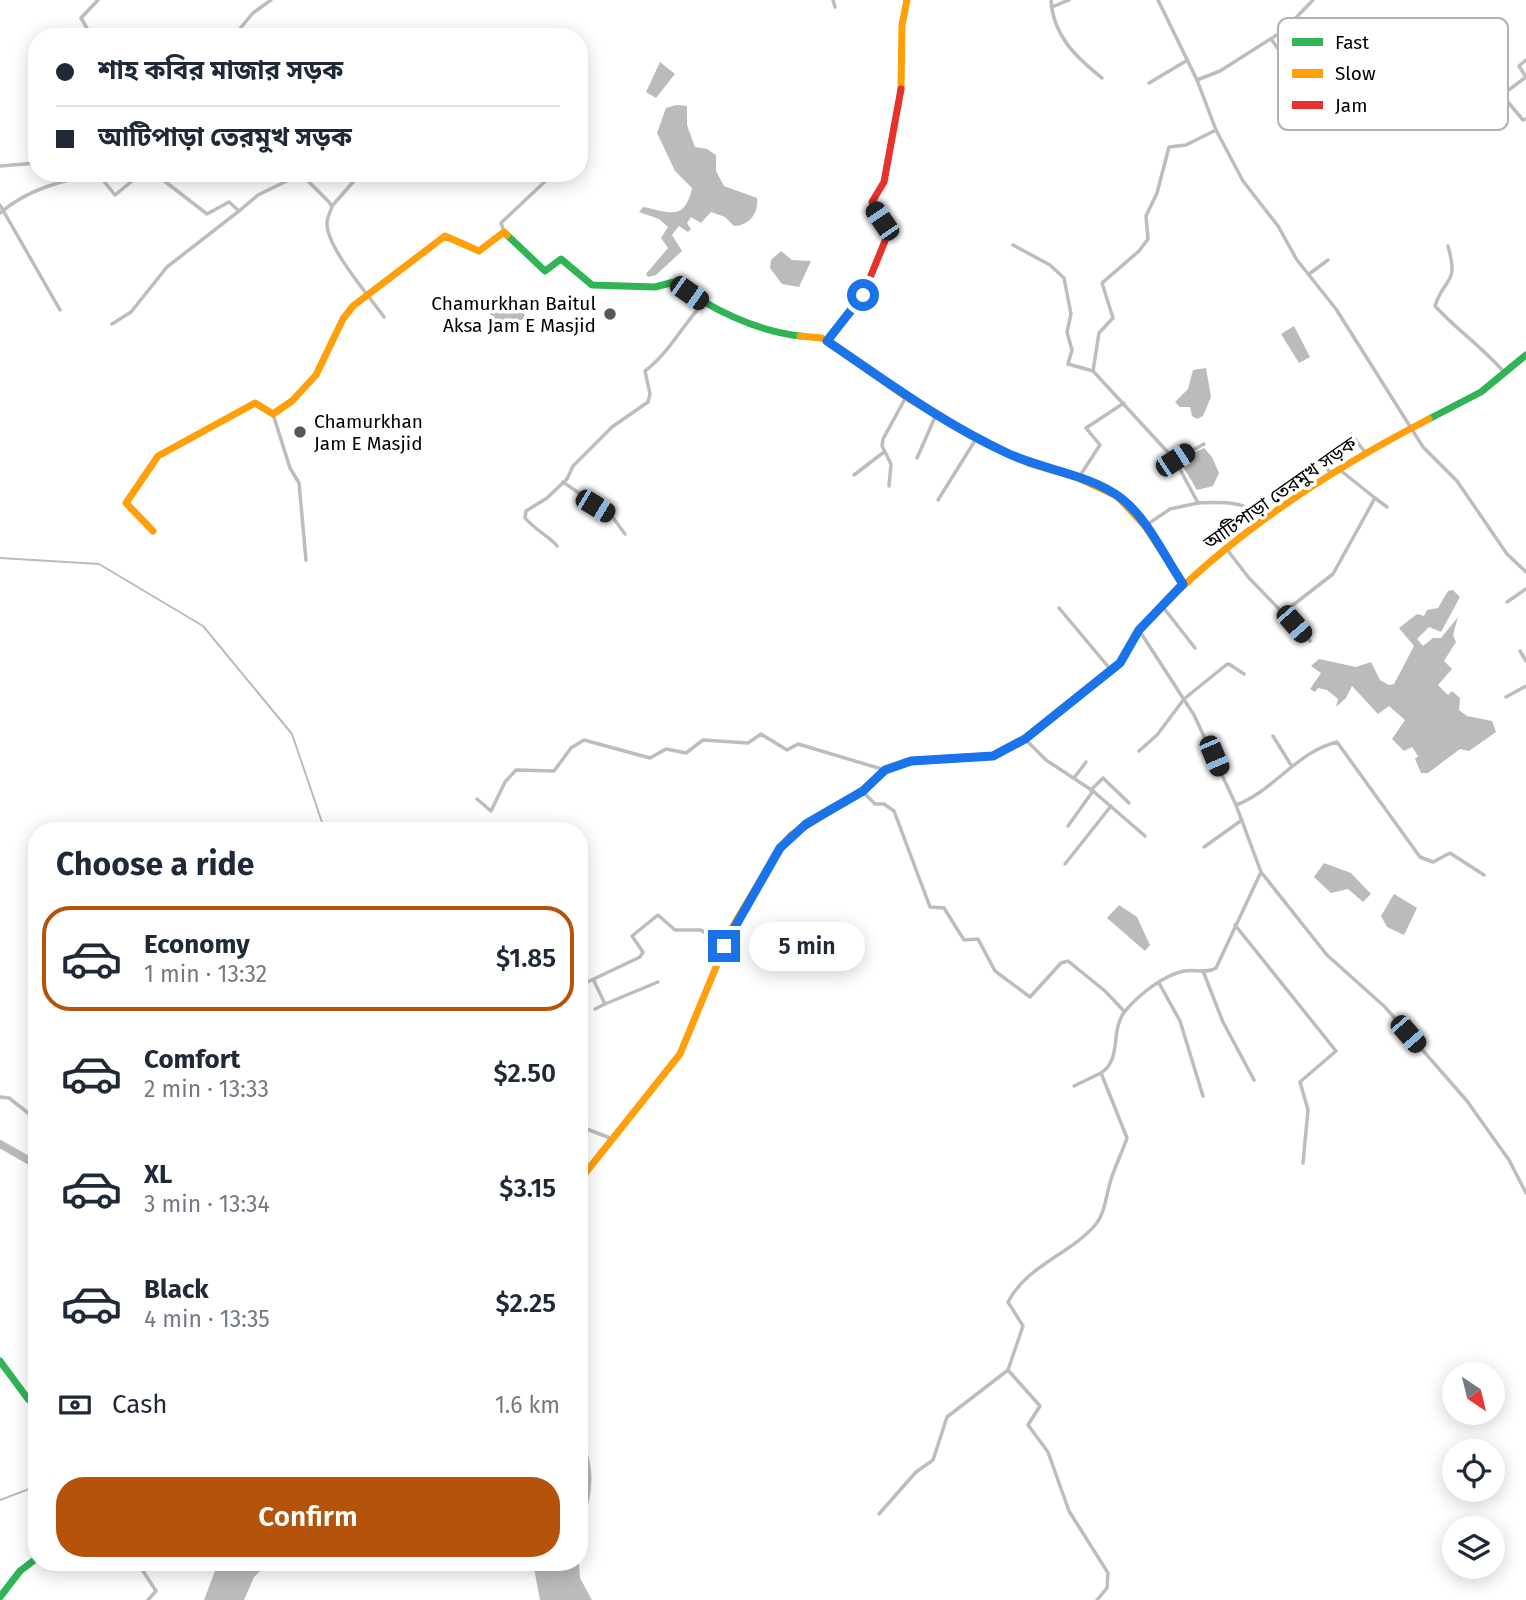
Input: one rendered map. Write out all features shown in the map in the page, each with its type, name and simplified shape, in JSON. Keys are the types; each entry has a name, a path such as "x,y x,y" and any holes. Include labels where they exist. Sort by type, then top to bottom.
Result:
{"street":[{"path":"86,28 80,18 98,0"},
{"path":"240,28 253,13 271,0"},
{"path":"833,0 835,7"},
{"path":"827,341 863,295 887,236 872,202 884,182 893,143 902,83 902,25 907,0"},
{"path":"1051,0 1054,25 1070,50 1102,78"},
{"path":"1052,7 1069,0"},
{"path":"1158,0 1197,80 1216,130 1243,181 1392,393 1409,427 1423,447 1457,481 1507,554 1526,572"},
{"path":"1296,18 1313,0"},
{"path":"1197,80 1220,71 1278,35"},
{"path":"1271,39 1278,49"},
{"path":"1508,91 1526,76 1519,66 1526,60"},
{"path":"1149,83 1186,61"},
{"path":"1508,102 1522,120 1526,120"},
{"path":"1093,371 1099,332 1113,318 1102,283 1139,251 1148,239 1146,216 1157,192 1169,147 1186,145 1216,130"},
{"path":"0,166 28,164"},
{"path":"1,212 35,190 65,182"},
{"path":"105,182 115,195 132,182"},
{"path":"166,182 206,213 229,202 239,211"},
{"path":"112,324 131,312 167,267 258,195 284,182"},
{"path":"310,182 332,207"},
{"path":"353,182 332,207 326,225 348,269 384,317"},
{"path":"544,182 501,223 504,232 545,271 561,259 592,285 655,287 670,282 703,303 792,335 827,341 906,397 977,437 1031,464 1078,478 1117,496 1145,526 1183,584"},
{"path":"0,205 1,212 60,310"},
{"path":"273,415 300,395 328,355 345,313 445,236 479,251 504,232"},
{"path":"1013,246 1059,271 1069,296 1071,314 1067,332 1072,350 1068,364 1093,371 1125,403 1175,460 1198,503"},
{"path":"1448,246 1454,268 1452,278 1435,306 1456,329 1475,340 1505,373"},
{"path":"1309,274 1328,260"},
{"path":"557,547 554,541 539,535 524,514 563,482 573,466 612,426 648,402 650,394 645,371 657,363 667,346 703,303"},
{"name":"আটিপাড়া তেরমুখ সড়ক","path":"588,1169 680,1054 724,946 780,848 806,824 863,791 885,770 911,761 993,756 1025,739 1120,663 1139,630 1183,584 1225,547 1262,519 1365,452 1481,392 1526,355"},
{"path":"889,486 891,464 884,452 884,433 906,397"},
{"path":"153,531 126,503 159,456 255,403 273,415 290,468 299,483 306,560"},
{"path":"1078,478 1100,445 1087,428 1125,403"},
{"path":"917,458 936,415"},
{"path":"1351,434 1365,452"},
{"path":"938,500 977,437"},
{"path":"1175,460 1204,444"},
{"path":"854,475 884,452"},
{"path":"1317,458 1387,507"},
{"path":"563,482 611,515 625,534"},
{"path":"1284,612 1332,574 1375,498"},
{"path":"1145,526 1170,509 1198,503 1221,502 1248,507 1262,519"},
{"path":"1225,547 1249,578 1310,641"},
{"path":"1507,602 1526,589"},
{"path":"1163,607 1195,648"},
{"path":"1059,608 1111,670"},
{"path":"1139,630 1184,699 1236,805 1261,872 1327,955 1385,1007 1467,1101 1509,1160 1526,1193"},
{"path":"1520,651 1526,662"},
{"path":"1139,751 1157,735 1184,699 1204,686 1226,665 1229,664 1244,674"},
{"path":"1506,697 1526,686"},
{"path":"477,799 491,811 505,782 516,769 554,771 571,748 584,740 650,758 666,749 686,753 703,740 748,743 761,734 787,750 798,744 885,770"},
{"path":"1273,736 1291,765"},
{"path":"1025,739 1046,760 1092,790 1145,836"},
{"path":"1236,805 1262,793 1291,765 1337,742 1420,857 1433,862 1447,853 1454,853 1484,875"},
{"path":"1074,778 1086,762"},
{"path":"1068,826 1103,778 1129,803"},
{"path":"863,791 875,804 884,804 894,811 930,907 944,908 964,940 976,938 995,971 1030,997 1061,963 1068,961 1105,991 1124,1012"},
{"path":"1065,864 1111,806"},
{"path":"1204,847 1242,820"},
{"path":"1074,1086 1101,1073 1112,1062 1117,1024 1124,1012 1159,983 1182,972 1212,971 1219,965 1261,872"},
{"path":"588,982 642,955 632,936 658,915 675,930 701,930 724,946"},
{"path":"1235,925 1336,1051 1300,1082 1308,1110 1303,1163"},
{"path":"1203,971 1223,1022 1254,1080"},
{"path":"593,980 605,1004"},
{"path":"595,1009 658,982"},
{"path":"1159,983 1180,1020 1203,1096"},
{"path":"879,1514 916,1472 933,1460 947,1417 1008,1370 1023,1326 1009,1306 1013,1294 1045,1262 1096,1224 1127,1138 1101,1073"},
{"path":"0,1097 9,1098 28,1113"},
{"path":"588,1129 610,1138"},
{"path":"0,1361 28,1399"},
{"path":"1008,1370 1040,1406 1028,1425 1048,1452 1069,1511 1108,1573 1107,1588 1097,1600"},
{"path":"0,1597 28,1565"},
{"path":"143,1571 156,1591 148,1600"}],"shaded area":[{"path":"660,62 675,74 656,98 646,92"},
{"path":"687,106 687,125 695,147 707,149 716,155 716,171 724,186 757,198 757,204 752,218 744,224 734,226 725,217 711,212 701,223 691,217 687,223 691,229 688,232 679,226 672,235 682,251 656,275 648,277 646,274 668,248 661,238 668,227 659,219 639,212 643,207 668,212 680,210 689,199 692,188 675,171 657,133 666,108"},
{"path":"781,251 792,260 811,261 799,287 782,284 770,268 771,260"},
{"path":"494,297 512,297 522,302 525,318 500,330 487,309"},
{"path":"1294,326 1310,357 1299,363 1281,334"},
{"path":"1206,368 1211,397 1203,416 1197,419 1192,416 1190,407 1180,407 1175,402 1188,389 1193,370"},
{"path":"1204,448 1212,457 1219,473 1213,486 1197,490 1179,460"},
{"path":"1453,590 1460,597 1441,632 1429,627 1417,639 1423,646 1433,638 1441,638 1458,617 1453,635 1456,642 1444,661 1452,669 1438,685 1448,695 1452,691 1460,698 1459,710 1467,716 1492,721 1496,732 1469,751 1460,749 1428,773 1421,773 1415,759 1418,756 1412,747 1404,751 1392,739 1405,720 1389,706 1378,714 1352,686 1346,698 1336,707 1338,699 1327,690 1318,688 1315,692 1310,689 1321,673 1311,666 1319,659 1356,667 1371,662 1380,680 1389,685 1394,684 1414,646 1399,628 1417,614 1424,616 1427,610 1438,608 1448,591"},
{"path":"1324,863 1351,873 1371,894 1363,902 1348,889 1331,893 1314,877"},
{"path":"1394,894 1417,908 1404,935 1387,927 1381,916"},
{"path":"1119,905 1137,917 1150,945 1145,951 1107,918"},
{"path":"588,1454 591,1470 588,1506"},
{"path":"215,1571 260,1571 254,1577 244,1600 204,1600"},
{"path":"535,1571 580,1571 580,1578 592,1600 540,1600"}],"waterway":[{"path":"0,558 99,564 203,626 292,734 322,822"},
{"path":"0,1144 28,1160"},
{"path":"0,1500 28,1489"}],"traffic: fast":[{"path":"507,235 545,271 561,259 592,285 655,287 674,282 733,317 766,329 800,336"},
{"path":"1429,419 1481,392 1526,355"},
{"path":"0,1361 28,1399"},
{"path":"0,1597 28,1565"}],"traffic: slow":[{"path":"901,89 902,25 907,0"},
{"path":"153,531 126,503 158,456 255,403 273,414 292,401 316,375 343,319 353,306 445,236 479,251 504,232 507,235"},
{"path":"800,336 822,338 906,397 982,441 1031,464 1078,478 1117,496 1145,526 1183,584"},
{"path":"1155,614 1216,557 1284,505 1355,460 1429,419"},
{"path":"588,1170 680,1054 733,926 780,848 791,835 804,827"}],"traffic: jam":[{"path":"827,341 863,295 887,236 872,202 884,182 901,89"},
{"path":"804,827 862,791 885,770 911,761 993,756 1025,739 1120,663 1139,630 1155,614"}],"place":[{"name":"Chamurkhan Baitul Aksa Jam E Masjid","path":"610,314"},
{"name":"Chamurkhan Jam E Masjid","path":"300,432"}],"route":[{"path":"724,946 733,926 780,848 791,835 863,791 885,770 911,761 933,758 973,759 993,756 1025,739 1120,663 1139,630 1183,584 1145,526 1127,503 1117,496 1078,478 1031,464 982,441 906,397 827,341 863,295"}]}
